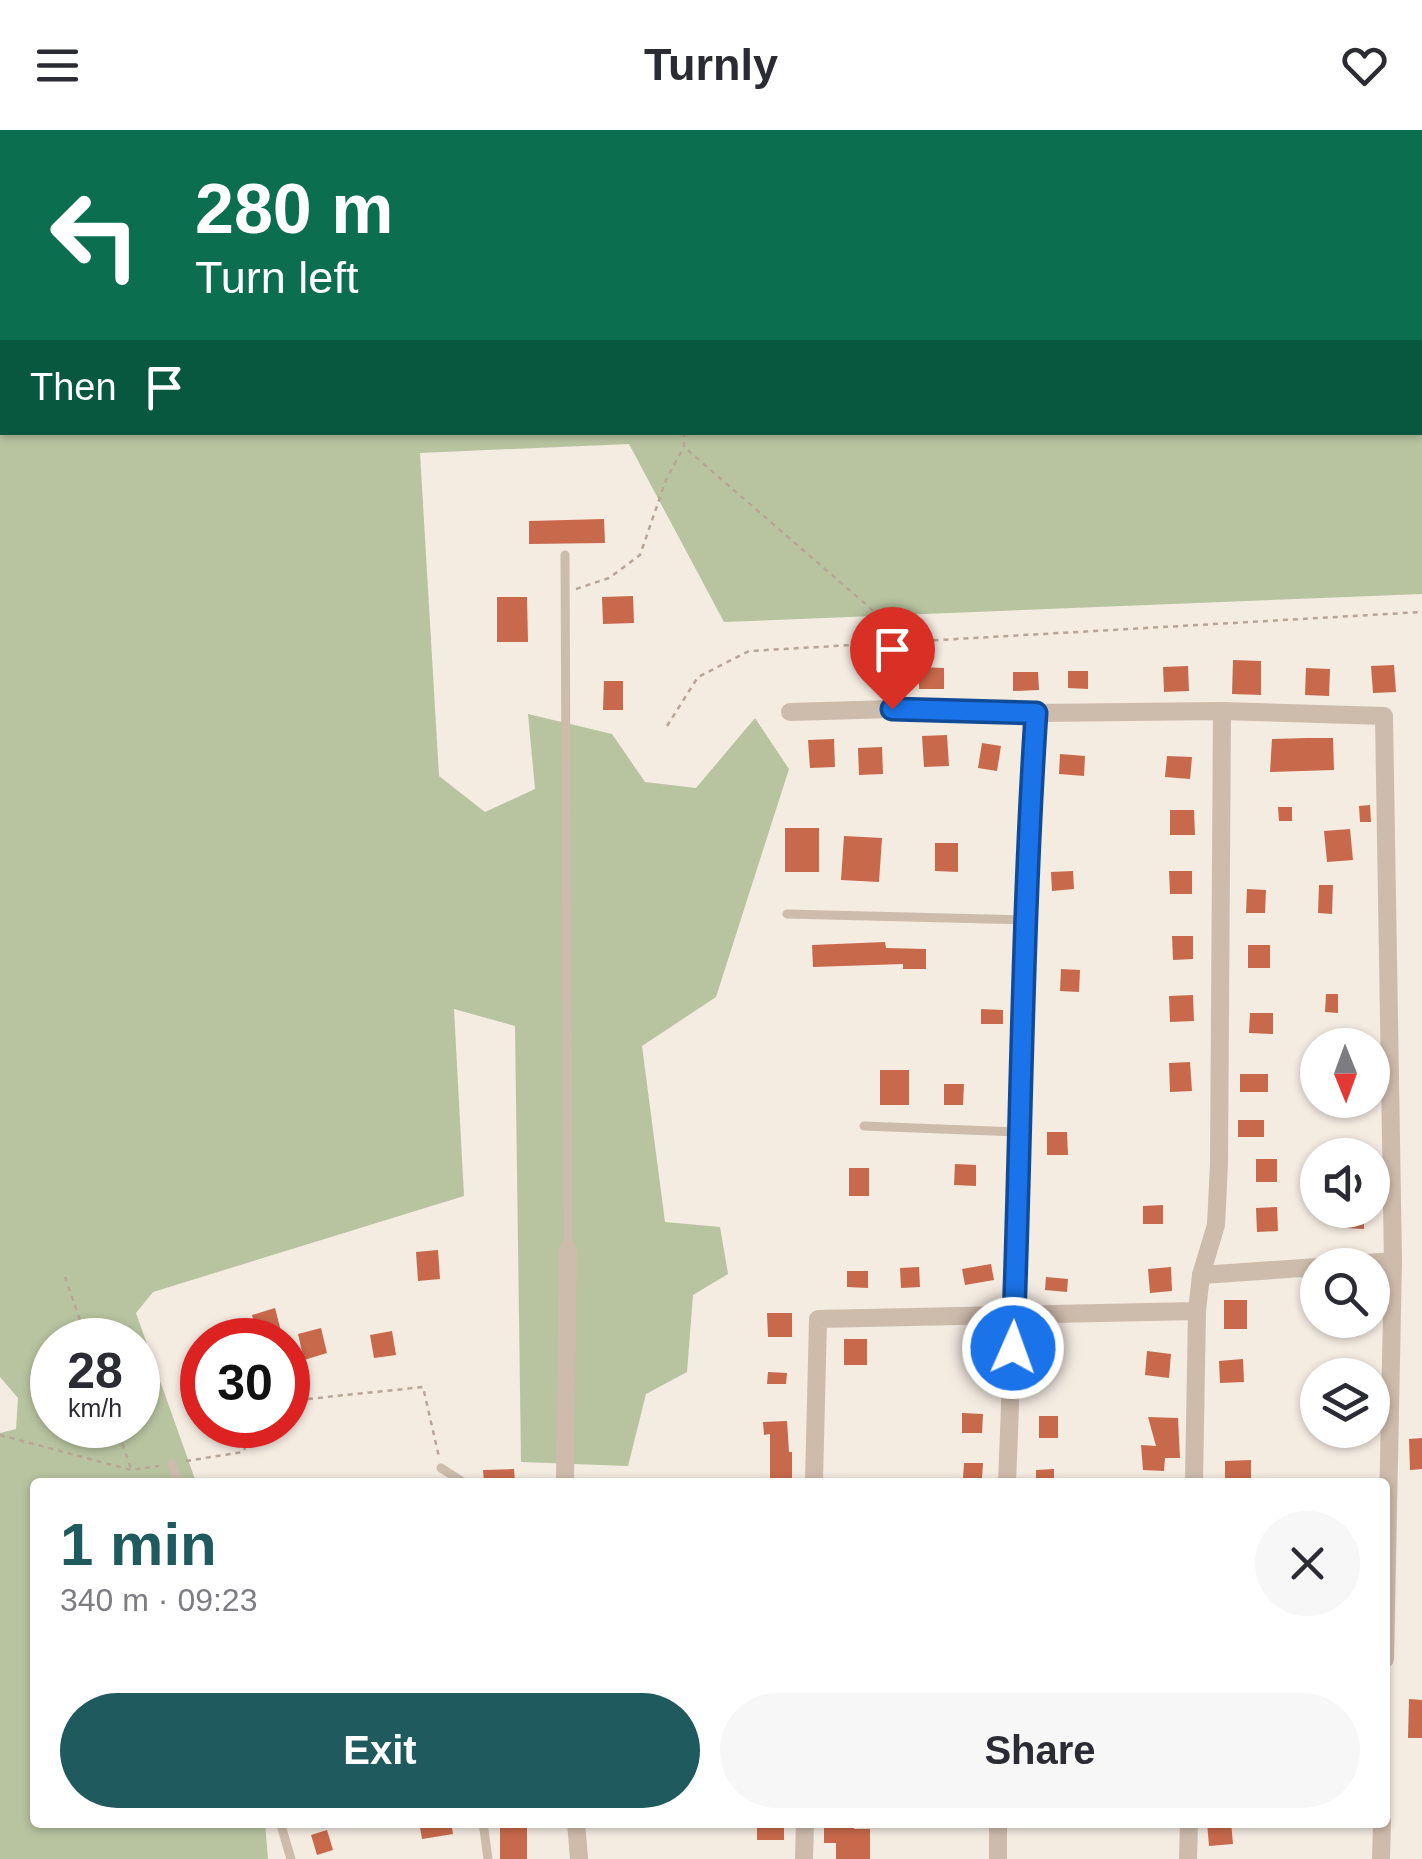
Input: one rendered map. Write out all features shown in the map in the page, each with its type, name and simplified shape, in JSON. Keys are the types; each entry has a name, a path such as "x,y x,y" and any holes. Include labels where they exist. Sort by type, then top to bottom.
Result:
{"street":[{"path":"1194,1478 1197,1311 1216,1226 1218,1180 1222,711"},
{"path":"790,712 1222,711 1384,716 1393,1261 1389,1478"},
{"path":"1007,1478 1021,1132 1023,920 1036,713"},
{"path":"565,1478 568,1249"},
{"path":"1202,1276 1300,1268"},
{"path":"814,1478 818,1319 1197,1311"},
{"path":"576,1828 579,1859"},
{"path":"804,1859 805,1828"},
{"path":"998,1828 998,1859"},
{"path":"1188,1828 1188,1859"},
{"path":"1381,1859 1382,1828"}],"lane":[{"path":"566,554 568,1249"},
{"path":"787,914 1023,920"},
{"path":"864,1126 1021,1132"},
{"path":"172,1464 177,1478"},
{"path":"441,1468 457,1478"},
{"path":"282,1828 290,1859"},
{"path":"484,1828 488,1859"}],"path":[{"path":"566,593 609,578 640,554 666,480 684,447 684,435"},
{"path":"684,447 908,642"},
{"path":"667,726 698,676 749,650 1422,612"},
{"path":"65,1277 79,1318"},
{"path":"310,1399 423,1386 441,1468"},
{"path":"0,1435 132,1470 244,1452 246,1448"},
{"path":"124,1448 132,1470"}],"green space":[{"path":"0,435 1422,435 1422,594 724,622 629,444 420,453 439,776 485,812 535,789 528,714 612,734 645,782 696,788 755,718 789,769 716,997 642,1046 665,1222 720,1227 728,1274 693,1295 687,1372 646,1394 628,1466 521,1462 515,1026 454,1009 464,1196 153,1292 136,1313 138,1318 30,1318 30,1448 160,1448 160,1381 180,1437 180,1448 184,1448 195,1478 30,1478 30,1828 265,1828 268,1859 0,1859 0,1433 16,1429 18,1398 0,1377"}],"building":[{"path":"604,519 605,543 529,544 529,521"},
{"path":"633,596 634,623 603,624 602,597"},
{"path":"497,597 527,597 528,642 497,642"},
{"path":"1233,660 1261,661 1261,695 1232,694"},
{"path":"1394,665 1396,692 1373,693 1371,666"},
{"path":"1188,666 1189,691 1164,692 1163,667"},
{"path":"919,667 944,668 944,689 919,689"},
{"path":"1306,668 1330,669 1329,696 1305,695"},
{"path":"1068,671 1088,671 1088,689 1068,688"},
{"path":"1013,672 1038,672 1039,690 1013,691"},
{"path":"604,681 623,681 623,710 603,710"},
{"path":"947,735 949,766 924,767 922,736"},
{"path":"1333,738 1334,770 1270,772 1272,739"},
{"path":"834,739 835,767 810,768 808,740"},
{"path":"982,743 1001,746 997,771 978,768"},
{"path":"882,747 883,774 859,775 858,748"},
{"path":"1060,754 1085,756 1084,776 1059,774"},
{"path":"1167,756 1192,757 1190,779 1165,777"},
{"path":"1370,805 1371,822 1360,822 1359,806"},
{"path":"1278,807 1292,807 1292,821 1279,821"},
{"path":"1170,810 1194,810 1195,835 1170,835"},
{"path":"785,828 819,828 819,872 785,872"},
{"path":"1350,829 1353,860 1327,862 1324,831"},
{"path":"844,836 882,838 879,882 841,880"},
{"path":"935,843 958,843 958,872 935,871"},
{"path":"1073,871 1074,889 1052,891 1051,872"},
{"path":"1169,871 1192,871 1192,894 1170,894"},
{"path":"1319,885 1333,885 1332,914 1318,913"},
{"path":"1247,889 1266,890 1265,913 1246,913"},
{"path":"1172,936 1193,936 1193,959 1173,960"},
{"path":"885,942 886,948 926,949 926,969 903,969 903,964 813,967 812,945"},
{"path":"1248,945 1270,945 1270,968 1248,968"},
{"path":"1061,969 1080,970 1079,992 1060,991"},
{"path":"1326,994 1338,994 1338,1013 1325,1012"},
{"path":"1193,995 1194,1021 1170,1022 1169,996"},
{"path":"981,1009 1003,1010 1003,1024 981,1024"},
{"path":"1250,1013 1273,1013 1273,1034 1249,1033"},
{"path":"1190,1062 1192,1091 1170,1092 1169,1063"},
{"path":"880,1070 909,1070 909,1105 880,1105"},
{"path":"1240,1074 1268,1074 1268,1092 1240,1092"},
{"path":"944,1084 964,1084 963,1105 944,1105"},
{"path":"1238,1120 1264,1120 1264,1137 1238,1137"},
{"path":"1047,1132 1067,1132 1068,1155 1047,1155"},
{"path":"1256,1159 1277,1159 1277,1182 1256,1182"},
{"path":"955,1164 976,1165 976,1186 954,1185"},
{"path":"849,1168 869,1168 869,1196 849,1196"},
{"path":"1163,1205 1163,1224 1143,1224 1143,1206"},
{"path":"1277,1207 1278,1231 1257,1232 1256,1208"},
{"path":"438,1250 440,1279 418,1281 416,1252"},
{"path":"991,1264 994,1280 965,1285 962,1269"},
{"path":"919,1267 920,1287 901,1288 900,1268"},
{"path":"1171,1267 1172,1291 1150,1293 1148,1269"},
{"path":"847,1271 868,1271 868,1288 847,1287"},
{"path":"1046,1277 1068,1279 1067,1292 1045,1290"},
{"path":"1224,1300 1247,1300 1247,1329 1224,1329"},
{"path":"275,1308 278,1318 253,1318 252,1315"},
{"path":"767,1313 792,1313 792,1337 768,1337"},
{"path":"321,1328 327,1353 310,1358 310,1331"},
{"path":"392,1331 396,1355 374,1358 370,1335"},
{"path":"844,1339 867,1339 867,1365 844,1365"},
{"path":"987,1351 988,1367 968,1368 967,1352"},
{"path":"1147,1351 1171,1354 1169,1378 1145,1375"},
{"path":"1243,1359 1244,1382 1220,1383 1219,1361"},
{"path":"768,1372 787,1373 786,1384 767,1384"},
{"path":"962,1413 983,1414 982,1433 962,1433"},
{"path":"1039,1416 1058,1416 1058,1438 1039,1438"},
{"path":"1148,1417 1178,1418 1180,1458 1165,1458 1164,1471 1143,1470 1141,1445 1156,1446"},
{"path":"787,1421 792,1478 770,1478 770,1434 764,1435 763,1422"},
{"path":"1422,1438 1422,1469 1410,1470 1409,1439"},
{"path":"1251,1460 1251,1478 1225,1478 1225,1461"},
{"path":"964,1463 983,1463 982,1478 963,1478"},
{"path":"514,1469 515,1478 484,1478 483,1470"},
{"path":"1054,1469 1054,1478 1036,1478 1036,1470"},
{"path":"1409,1699 1422,1700 1422,1738 1408,1738"},
{"path":"420,1828 452,1828 453,1834 422,1839"},
{"path":"500,1828 527,1828 527,1859 500,1859"},
{"path":"757,1828 784,1828 784,1840 757,1840"},
{"path":"824,1828 870,1829 870,1859 836,1859 836,1843 824,1843"},
{"path":"1208,1828 1232,1828 1233,1844 1209,1846"},
{"path":"327,1830 333,1850 317,1855 311,1835"}],"route":[{"path":"892,709 1036,713 1023,920 1013,1348"}]}
